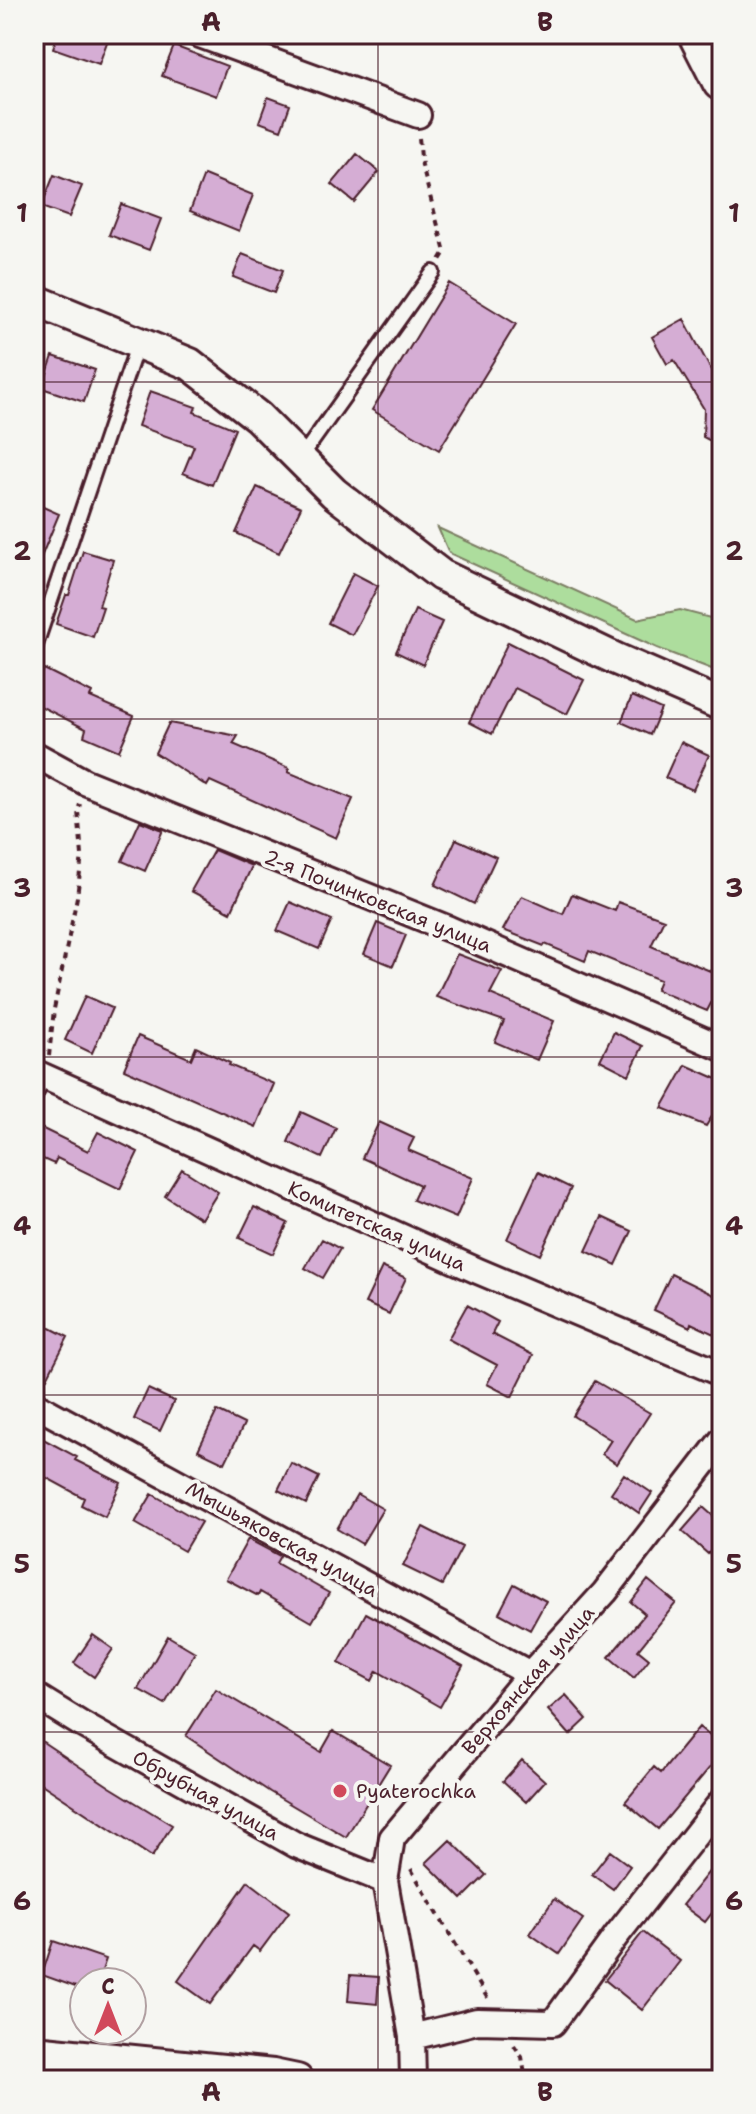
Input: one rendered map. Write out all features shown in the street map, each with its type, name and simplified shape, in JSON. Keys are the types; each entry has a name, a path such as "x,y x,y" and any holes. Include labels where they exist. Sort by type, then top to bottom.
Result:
{"street":[{"path":"197,34 418,115"},
{"path":"34,300 190,364 258,417 334,493 441,575 616,659 722,705"},
{"name":"2-я Починковская улица","path":"34,754 85,782 449,929 722,1048"},
{"name":"Комитетская улица","path":"38,1082 722,1374"},
{"name":"Мышьяковская улица","path":"34,1404 530,1674"},
{"name":"Верхоянская улица","path":"392,1838 530,1674 605,1592 722,1440"},
{"name":"Обрубная улица","path":"34,1695 296,1845 385,1881"},
{"path":"412,2037 477,2021 553,2023 616,1936 722,1801"},
{"path":"392,1838 385,1881 412,2037 413,2080"},
{"path":"34,2051 297,2080"},
{"path":"36,2080 66,2055"}],"lane":[{"path":"300,459 433,272"},
{"path":"34,651 138,341"}],"path":[{"path":"418,115 422,166 445,252 433,272"},
{"path":"38,1082 77,897 82,855 78,811 85,782"},
{"path":"392,1838 522,2057 526,2080"}],"green space":[{"path":"438,528 637,619 680,610 722,621 722,673 657,648 449,553"}],"building":[{"path":"58,34 110,34 99,64 53,48"},
{"path":"174,46 227,66 216,96 162,76"},
{"path":"268,97 290,105 281,130 259,122"},
{"path":"357,154 379,172 354,202 332,184"},
{"path":"54,175 82,186 69,217 41,207"},
{"path":"204,175 253,195 239,231 190,211"},
{"path":"121,204 161,219 149,250 109,235"},
{"path":"242,254 283,270 274,293 233,277"},
{"path":"449,283 516,324 439,450 372,410"},
{"path":"684,319 711,370 722,365 722,447 703,437 704,409 674,360 667,364 652,337"},
{"path":"53,356 95,370 84,402 42,388"},
{"path":"150,391 196,407 194,412 235,429 212,485 183,473 194,446 138,426"},
{"path":"257,487 301,507 279,553 236,533"},
{"path":"34,503 59,514 34,574"},
{"path":"83,551 113,560 93,637 56,624"},
{"path":"353,573 378,586 352,635 328,623"},
{"path":"415,610 442,622 423,665 396,652"},
{"path":"508,642 584,680 567,714 515,688 492,734 469,722"},
{"path":"44,669 92,693 90,697 134,716 119,751 84,736 86,729 34,703 34,690"},
{"path":"632,696 661,709 650,735 621,722"},
{"path":"169,723 238,736 233,744 289,768 288,772 353,799 336,838 210,781 207,786 155,753"},
{"path":"681,742 709,755 693,790 665,778"},
{"path":"140,821 163,830 145,871 122,861"},
{"path":"456,839 496,857 474,904 435,885"},
{"path":"214,850 252,866 231,912 191,891"},
{"path":"572,894 615,911 618,902 664,919 651,946 722,976 707,1011 656,990 660,980 589,951 585,961 503,930 522,896 563,914"},
{"path":"290,902 332,920 319,949 277,931"},
{"path":"377,923 406,935 393,966 364,954"},
{"path":"457,954 502,971 490,994 554,1021 537,1060 495,1042 504,1021 436,997"},
{"path":"85,996 112,1008 92,1053 65,1040"},
{"path":"614,1032 643,1046 629,1075 600,1060"},
{"path":"138,1036 191,1059 196,1047 274,1084 256,1127 124,1069"},
{"path":"686,1065 722,1081 722,1100 706,1126 662,1108"},
{"path":"301,1112 336,1128 322,1158 288,1142"},
{"path":"379,1122 414,1138 408,1150 473,1178 456,1218 413,1200 420,1185 362,1158"},
{"path":"39,1127 88,1151 98,1132 138,1152 120,1189 57,1158 54,1164 34,1155 34,1136"},
{"path":"182,1169 218,1192 201,1219 165,1196"},
{"path":"538,1172 571,1188 540,1255 507,1239"},
{"path":"254,1207 288,1223 273,1254 239,1238"},
{"path":"602,1217 632,1231 616,1265 586,1251"},
{"path":"322,1239 340,1249 323,1278 305,1268"},
{"path":"382,1267 406,1278 389,1314 365,1303"},
{"path":"671,1274 722,1299 722,1338 654,1310"},
{"path":"467,1305 498,1322 492,1334 533,1355 512,1397 487,1384 497,1365 448,1339"},
{"path":"39,1322 68,1337 47,1378 34,1372 34,1332"},
{"path":"595,1381 650,1413 617,1464 602,1454 611,1440 573,1416"},
{"path":"148,1389 174,1401 160,1431 134,1419"},
{"path":"217,1411 244,1424 225,1463 198,1450"},
{"path":"34,1434 77,1457 75,1460 121,1483 105,1517 81,1505 84,1498 34,1471"},
{"path":"291,1463 319,1477 306,1504 278,1490"},
{"path":"624,1474 652,1493 639,1513 611,1493"},
{"path":"152,1494 201,1522 184,1551 135,1523"},
{"path":"357,1494 383,1509 362,1544 337,1529"},
{"path":"703,1507 722,1524 722,1538 708,1554 682,1531"},
{"path":"423,1527 462,1547 442,1585 403,1566"},
{"path":"248,1539 280,1556 276,1563 329,1593 312,1622 260,1592 258,1596 226,1579"},
{"path":"648,1580 676,1603 638,1650 649,1659 634,1678 609,1657 645,1614 631,1602"},
{"path":"514,1584 546,1601 530,1630 499,1613"},
{"path":"366,1613 463,1666 440,1707 377,1671 372,1681 339,1663"},
{"path":"93,1635 113,1649 94,1677 74,1663"},
{"path":"168,1636 195,1652 165,1704 138,1689"},
{"path":"216,1689 321,1752 333,1731 390,1765 346,1837 270,1792 186,1736"},
{"path":"566,1695 587,1719 570,1735 548,1710"},
{"path":"699,1727 722,1746 722,1753 658,1829 625,1802 654,1767 661,1773"},
{"path":"34,1736 172,1825 152,1857 34,1779"},
{"path":"522,1760 545,1781 526,1802 503,1781"},
{"path":"450,1840 486,1875 462,1899 426,1863"},
{"path":"610,1851 630,1866 613,1889 592,1874"},
{"path":"711,1869 722,1877 722,1900 705,1922 682,1905"},
{"path":"248,1881 289,1912 260,1951 253,1946 210,2004 178,1981"},
{"path":"554,1899 583,1919 559,1954 530,1934"},
{"path":"643,1932 680,1961 642,2010 605,1980"},
{"path":"53,1941 106,1959 104,1966 68,1966 68,1984 42,1975"},
{"path":"350,1975 379,1977 377,2004 348,2001"}],"place":[{"name":"Pyaterochka","path":"340,1791"}]}
